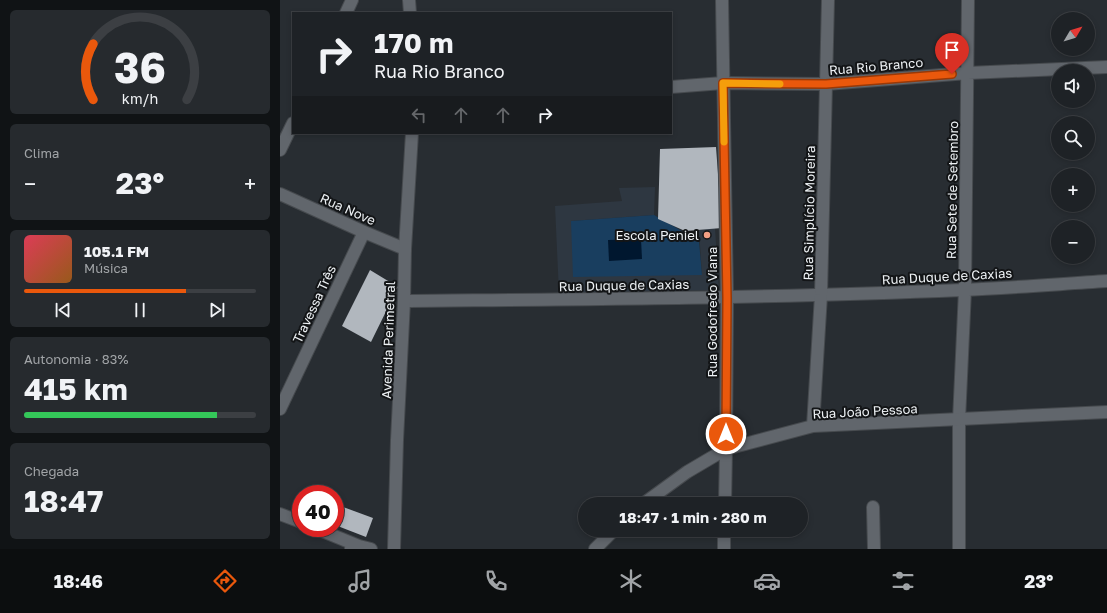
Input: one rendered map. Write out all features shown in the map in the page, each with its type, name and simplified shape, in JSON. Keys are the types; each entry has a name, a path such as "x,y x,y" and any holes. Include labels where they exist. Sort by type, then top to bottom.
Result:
{"street":[{"path":"346,12 352,0"},
{"path":"409,0 410,12"},
{"name":"Rua Godofredo Viana","path":"722,0 727,298 725,497"},
{"name":"Rua Simplício Moreira","path":"813,426 821,295 828,0"},
{"name":"Rua Sete de Setembro","path":"959,549 959,420 965,290 968,0"},
{"name":"Rua Rio Branco","path":"672,87 723,83 826,84 968,73 1107,67"},
{"path":"280,150 292,125"},
{"name":"Avenida Perimetral","path":"394,549 405,249 412,134"},
{"name":"Rua Nove","path":"280,194 405,249"},
{"name":"Travessa Três","path":"280,409 364,232"},
{"name":"Rua Duque de Caxias","path":"404,302 727,298 965,290 1107,281"},
{"name":"Rua João Pessoa","path":"653,497 687,472 726,449 813,426 1107,412"},
{"path":"874,507 874,549"},
{"path":"280,514 292,519"},
{"path":"335,537 359,548"},
{"path":"595,549 607,537"},
{"path":"724,537 724,549"}],"shaded area":[{"name":"Escola Peniel","path":"655,187 654,215 571,221 702,275 699,230 715,228 719,290 559,293 555,206 622,201 619,188"},
{"path":"654,215 699,241 702,275 573,277 571,221"},
{"path":"641,239 642,259 609,261 608,240"}],"building":[{"path":"716,147 722,228 685,231 658,219 660,149"},
{"path":"370,270 398,287 371,342 342,326"},
{"path":"344,507 373,518 366,537 344,528"}],"slow traffic":[{"path":"724,142 723,83 780,84"}],"place":[{"name":"Escola Peniel","path":"707,235"}],"route":[{"path":"726,434 727,298 723,83 826,84 952,74"}]}
